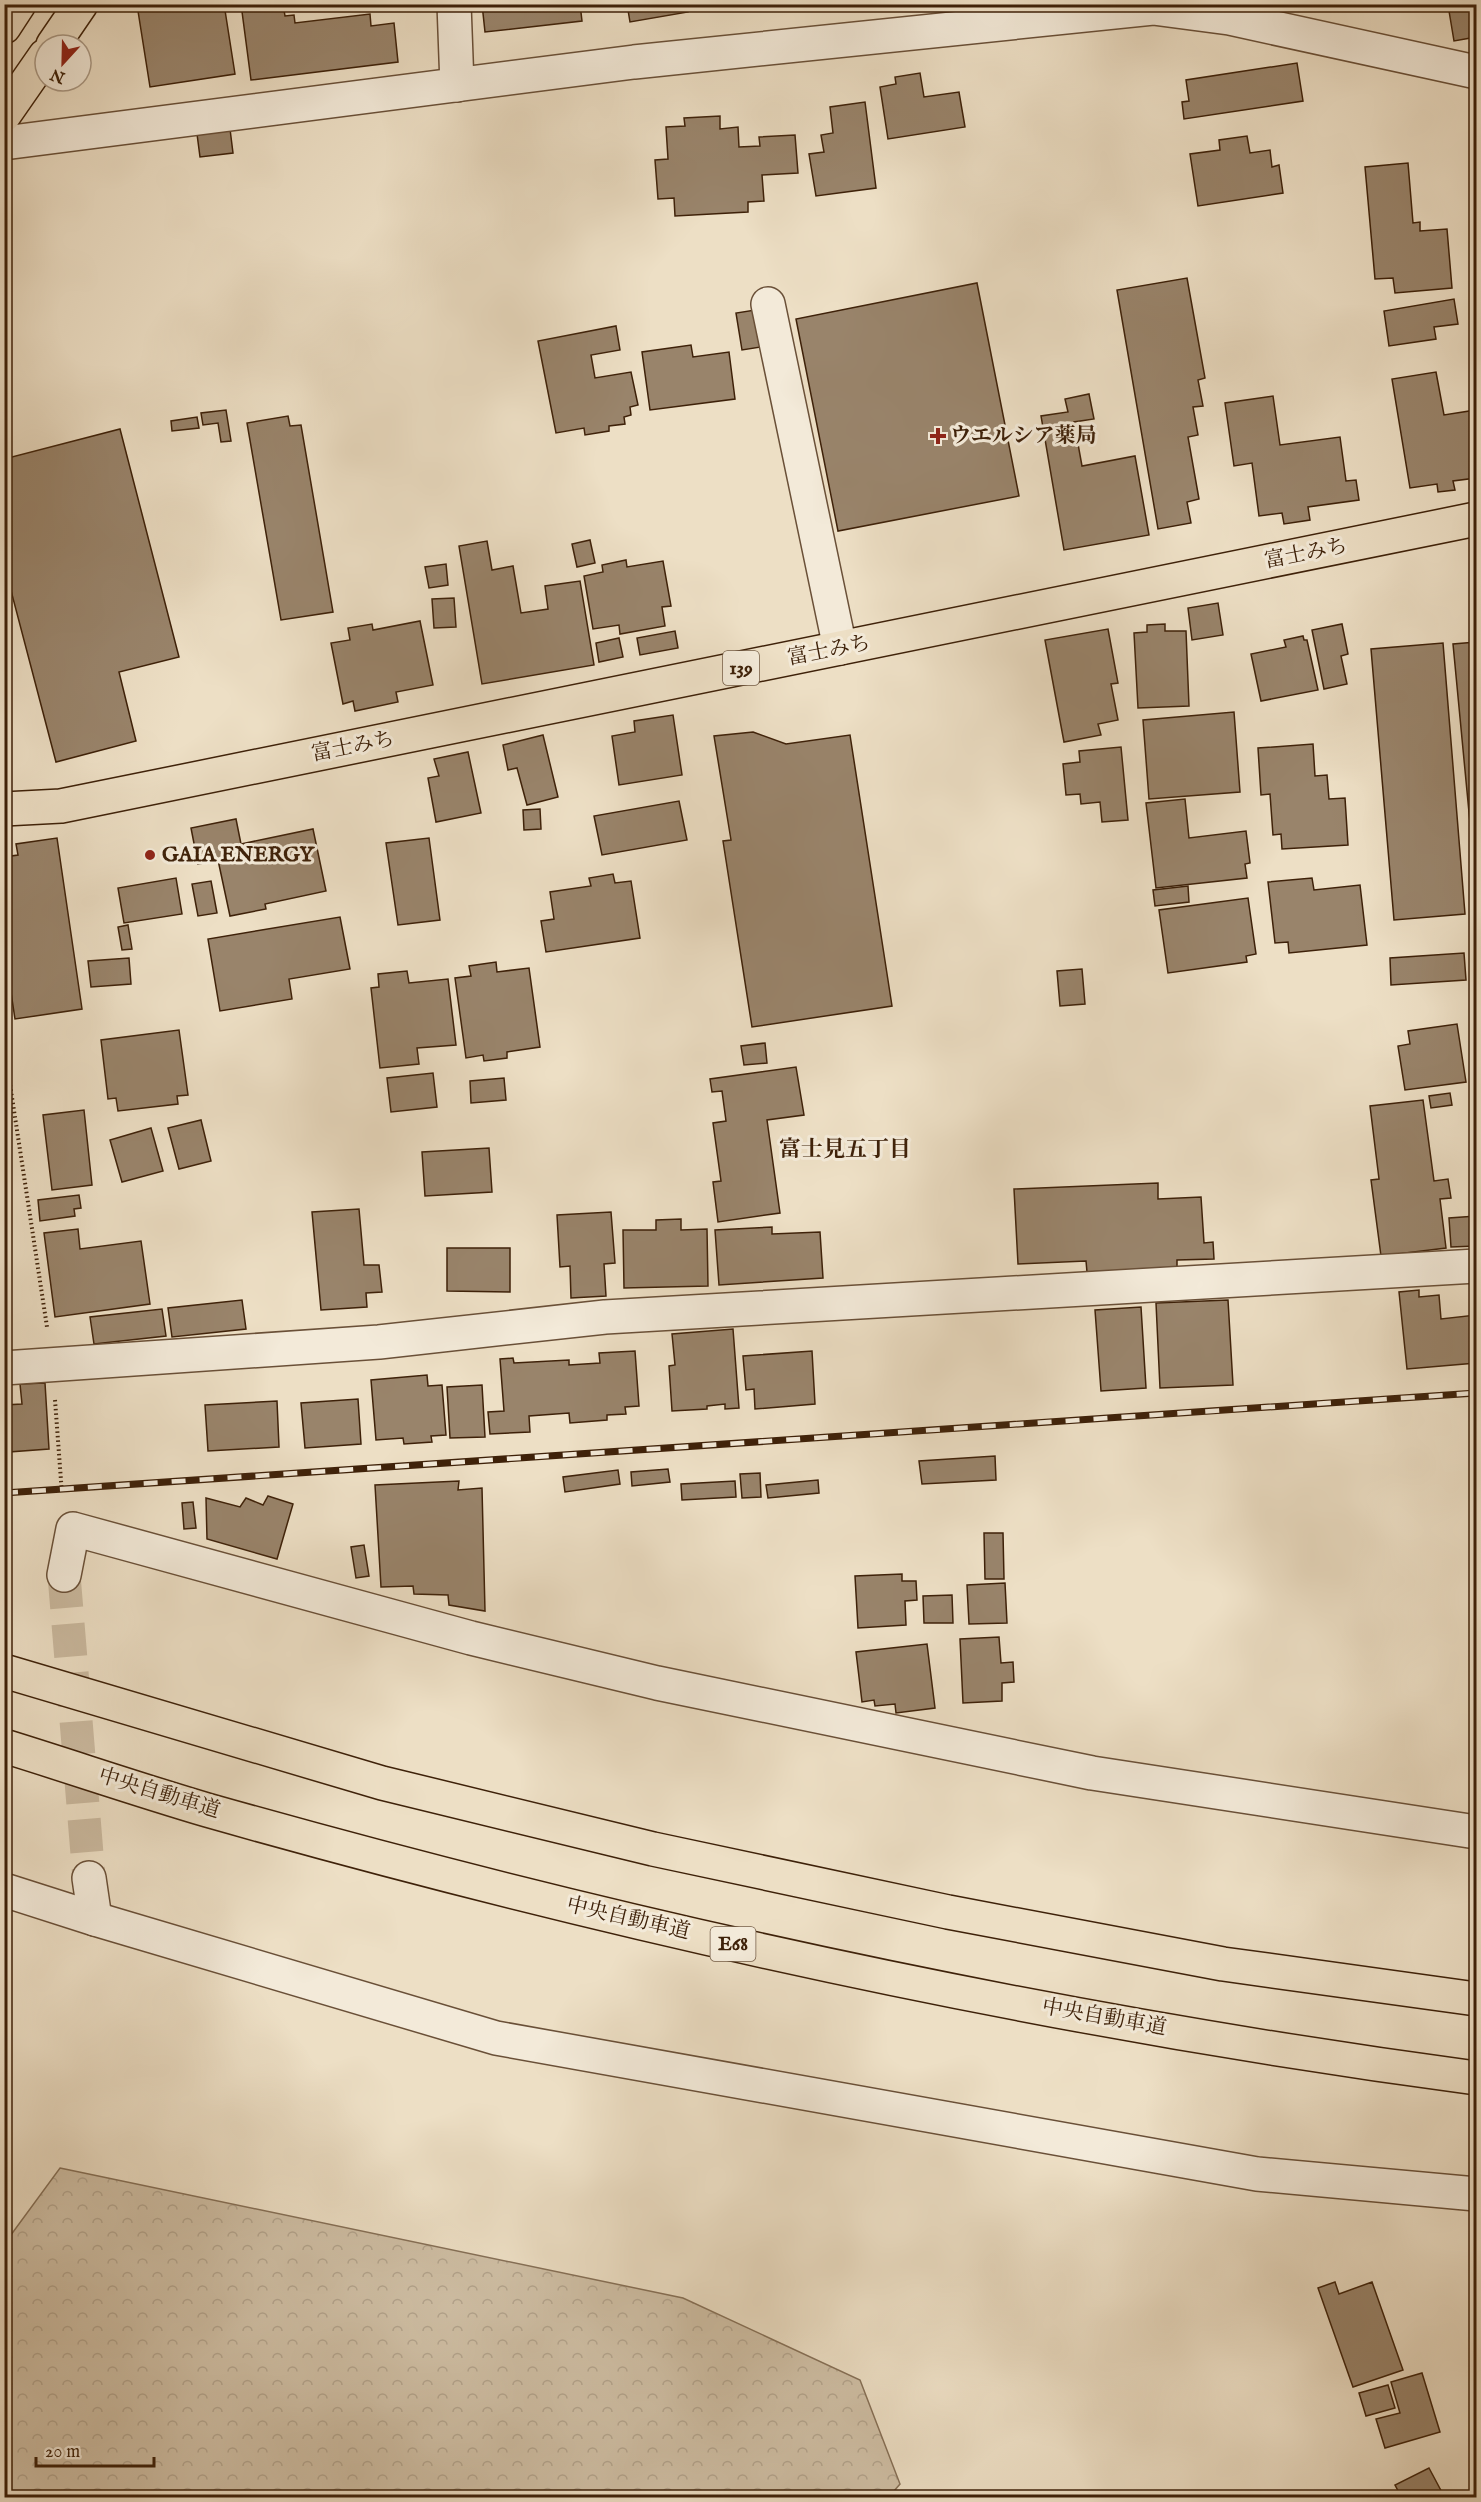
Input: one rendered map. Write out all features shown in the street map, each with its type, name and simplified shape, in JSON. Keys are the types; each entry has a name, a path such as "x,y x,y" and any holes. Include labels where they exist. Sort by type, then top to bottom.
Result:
{"highway":[{"path":"4,27 19,4"},
{"path":"61,33 81,4"},
{"path":"4,115 33,73"},
{"name":"富士みち","path":"4,809 73,804 1476,519"},
{"path":"4,1671 382,1783 654,1849 948,1912 1223,1964 1476,1999"},
{"name":"中央自動車道","path":"4,1746 205,1809 465,1879 778,1955 1090,2016 1360,2063 1476,2078"}],"street":[{"path":"454,4 457,85"},
{"path":"4,143 646,60 1153,8 1229,18 1476,72"},
{"path":"768,304 840,648"},
{"path":"4,1368 379,1342 605,1317 1476,1266"},
{"path":"64,1575 73,1529 471,1638 657,1683 1092,1773 1476,1832"},
{"path":"89,1878 95,1919"},
{"path":"4,1890 496,2038 1257,2174 1476,2194"}],"path":[{"path":"4,1045 53,1365 61,1490 73,1529"}],"green space":[{"path":"60,2168 683,2298 860,2380 900,2484 888,2498 5,2497 5,2243"}],"building":[{"path":"144,4 224,4 235,74 150,87 138,11"},
{"path":"241,4 283,4 285,16 294,15 295,23 370,14 371,26 394,23 398,62 251,80"},
{"path":"482,4 580,4 582,21 485,32"},
{"path":"627,4 687,4 688,12 630,22"},
{"path":"1456,4 1476,4 1476,37 1454,41 1449,11 1457,10"},
{"path":"1297,63 1303,101 1184,119 1182,102 1189,101 1186,80"},
{"path":"920,73 924,97 959,92 965,127 888,139 880,87 896,84 895,77"},
{"path":"865,102 876,188 816,196 809,154 824,152 821,135 833,133 830,107"},
{"path":"720,116 720,129 738,127 739,147 760,146 759,137 795,135 798,173 762,175 764,201 748,202 748,212 675,216 674,198 658,199 655,160 668,159 666,127 685,126 684,118"},
{"path":"230,129 233,153 200,157 197,134"},
{"path":"1247,136 1250,153 1270,150 1272,167 1279,165 1283,193 1198,206 1190,154 1220,150 1219,140"},
{"path":"1408,163 1413,223 1420,222 1420,231 1447,229 1452,288 1395,293 1393,278 1375,279 1365,167"},
{"path":"1187,278 1205,378 1198,380 1203,406 1193,407 1198,435 1188,437 1199,499 1187,502 1191,523 1158,529 1117,290"},
{"path":"977,283 1019,496 838,531 796,319"},
{"path":"1454,299 1458,324 1434,327 1436,339 1389,346 1384,311"},
{"path":"755,310 761,347 742,350 736,313"},
{"path":"616,326 620,350 591,355 595,378 631,372 638,405 630,407 631,415 624,417 625,424 609,426 609,431 585,435 584,428 556,433 538,341"},
{"path":"691,345 693,357 729,352 735,399 650,410 642,352"},
{"path":"1436,372 1444,415 1476,410 1476,478 1453,481 1455,490 1438,492 1437,484 1410,488 1392,379"},
{"path":"1089,394 1094,419 1074,422 1082,466 1135,456 1149,535 1064,550 1041,416 1068,412 1065,399"},
{"path":"1273,396 1280,445 1340,437 1346,481 1356,480 1359,500 1308,507 1310,520 1284,524 1282,513 1259,516 1252,463 1234,466 1225,403"},
{"path":"226,410 231,441 221,442 218,423 203,425 201,413"},
{"path":"288,416 290,426 301,425 333,612 281,620 247,423"},
{"path":"197,417 199,428 172,431 171,421"},
{"path":"120,429 179,657 119,672 136,741 56,762 4,564 4,459"},
{"path":"590,540 595,563 577,567 572,544"},
{"path":"487,541 492,570 513,566 521,613 548,609 545,586 580,581 594,665 482,684 459,546"},
{"path":"626,560 627,567 663,561 671,606 662,607 665,626 620,634 619,625 593,629 584,576 603,572 602,565"},
{"path":"446,564 448,585 429,588 425,567"},
{"path":"454,598 456,627 434,628 432,599"},
{"path":"1218,603 1223,635 1192,640 1188,608"},
{"path":"420,621 433,685 396,692 398,702 355,711 353,701 343,704 331,643 350,640 348,628 372,624 373,630"},
{"path":"1165,624 1165,631 1186,631 1189,706 1138,708 1134,633 1147,632 1147,625"},
{"path":"1342,624 1348,654 1341,656 1347,684 1324,689 1312,630"},
{"path":"1108,629 1118,683 1111,684 1118,720 1098,724 1101,735 1064,742 1045,640"},
{"path":"675,631 678,648 640,655 637,638"},
{"path":"1303,636 1304,640 1307,640 1318,690 1261,701 1251,654 1286,647 1284,640"},
{"path":"619,638 623,657 599,662 596,643"},
{"path":"1476,642 1476,886 1453,644"},
{"path":"1443,643 1465,914 1394,920 1371,649"},
{"path":"1234,712 1240,792 1149,799 1143,720"},
{"path":"673,715 682,775 619,785 612,736 635,732 634,721"},
{"path":"753,732 786,744 850,735 892,1006 752,1027 723,841 731,840 714,736"},
{"path":"543,735 558,797 527,805 517,768 508,770 503,745"},
{"path":"1313,744 1315,776 1327,775 1329,799 1345,798 1348,845 1282,849 1281,834 1273,835 1270,794 1261,795 1258,748"},
{"path":"1121,747 1128,820 1102,822 1100,802 1081,804 1080,794 1066,795 1063,764 1080,762 1079,751"},
{"path":"468,752 481,813 436,822 428,778 439,776 434,759"},
{"path":"1185,799 1189,838 1246,831 1250,863 1245,864 1247,878 1156,888 1146,803"},
{"path":"679,801 687,840 602,855 594,816"},
{"path":"540,809 541,829 524,830 523,810"},
{"path":"236,819 241,844 313,829 326,891 265,904 266,909 230,916 218,860 198,864 191,828"},
{"path":"57,838 82,1009 15,1019 4,946 4,857 18,855 16,844"},
{"path":"429,838 440,920 398,925 386,843"},
{"path":"613,874 615,883 631,881 640,938 546,952 541,921 554,919 550,892 591,886 589,878"},
{"path":"176,878 182,914 124,923 118,888"},
{"path":"1312,878 1314,890 1360,885 1367,945 1289,953 1288,942 1275,943 1268,882"},
{"path":"211,881 217,913 198,916 192,884"},
{"path":"1188,886 1189,902 1155,906 1153,890"},
{"path":"1248,898 1256,954 1246,956 1247,962 1168,973 1159,910"},
{"path":"340,917 350,969 289,979 292,999 220,1011 208,939"},
{"path":"128,925 132,949 122,950 118,927"},
{"path":"1464,953 1466,980 1391,985 1390,958"},
{"path":"129,958 131,984 91,987 88,961"},
{"path":"496,962 497,972 529,968 540,1047 507,1052 507,1058 484,1061 483,1055 466,1058 455,978 471,976 469,966"},
{"path":"1082,969 1085,1004 1060,1006 1057,971"},
{"path":"407,971 409,983 448,979 456,1045 417,1048 419,1064 380,1068 371,988 379,987 378,974"},
{"path":"1457,1024 1466,1082 1405,1090 1398,1046 1410,1044 1408,1031"},
{"path":"179,1030 188,1095 177,1096 178,1104 118,1111 116,1098 108,1099 101,1040"},
{"path":"765,1043 767,1063 744,1065 741,1046"},
{"path":"796,1067 804,1115 767,1120 780,1213 718,1222 713,1182 721,1181 713,1123 726,1121 722,1091 712,1092 710,1079"},
{"path":"433,1073 437,1107 391,1112 387,1078"},
{"path":"504,1078 506,1100 471,1103 470,1081"},
{"path":"1450,1093 1452,1105 1431,1108 1429,1096"},
{"path":"1423,1100 1434,1181 1448,1179 1451,1198 1440,1199 1446,1248 1381,1256 1371,1180 1379,1179 1370,1106"},
{"path":"84,1110 92,1185 52,1190 43,1115"},
{"path":"201,1120 211,1161 179,1169 168,1128"},
{"path":"151,1128 163,1171 122,1182 110,1140"},
{"path":"489,1148 492,1192 425,1196 422,1152"},
{"path":"1158,1183 1158,1199 1201,1197 1204,1243 1213,1242 1214,1259 1177,1260 1177,1268 1087,1272 1086,1261 1018,1264 1014,1189"},
{"path":"79,1195 81,1208 74,1209 75,1216 40,1221 38,1200"},
{"path":"359,1209 364,1265 379,1265 382,1292 366,1293 367,1307 321,1310 312,1212"},
{"path":"611,1212 615,1263 604,1264 606,1296 571,1298 570,1266 560,1267 557,1215"},
{"path":"1476,1216 1476,1246 1451,1247 1449,1218"},
{"path":"681,1219 681,1230 707,1229 708,1286 624,1288 623,1230 656,1230 656,1220"},
{"path":"772,1227 772,1234 820,1232 823,1278 719,1285 715,1230"},
{"path":"78,1229 80,1249 141,1241 150,1304 55,1317 44,1233"},
{"path":"447,1248 510,1248 510,1292 447,1291"},
{"path":"1419,1290 1419,1297 1439,1295 1441,1319 1476,1315 1476,1363 1407,1369 1399,1292"},
{"path":"242,1300 246,1329 172,1337 168,1308"},
{"path":"1228,1300 1233,1385 1160,1388 1156,1303"},
{"path":"1141,1307 1146,1388 1101,1391 1095,1310"},
{"path":"162,1309 166,1336 94,1344 90,1317"},
{"path":"733,1329 739,1408 725,1409 725,1404 707,1406 707,1409 672,1411 669,1366 675,1365 672,1334"},
{"path":"635,1351 639,1406 625,1407 626,1414 607,1415 607,1420 570,1423 569,1413 529,1416 530,1432 490,1434 488,1412 504,1411 500,1359 513,1358 514,1363 569,1360 569,1365 600,1363 599,1353"},
{"path":"812,1351 815,1404 755,1409 754,1389 746,1390 743,1356"},
{"path":"427,1375 428,1386 442,1385 446,1435 431,1436 432,1442 404,1444 403,1438 376,1440 371,1380"},
{"path":"45,1383 49,1449 9,1452 10,1465 4,1465 4,1405 22,1404 20,1384"},
{"path":"482,1385 485,1437 450,1438 447,1387"},
{"path":"358,1399 361,1444 305,1448 301,1403"},
{"path":"277,1401 279,1447 208,1451 205,1405"},
{"path":"995,1456 996,1480 922,1484 919,1461"},
{"path":"668,1469 670,1482 632,1486 631,1472"},
{"path":"618,1470 620,1484 565,1492 563,1477"},
{"path":"760,1473 761,1497 742,1498 740,1474"},
{"path":"818,1480 819,1493 768,1498 766,1485"},
{"path":"459,1481 458,1490 482,1488 485,1611 449,1605 448,1595 414,1594 413,1586 381,1587 375,1485"},
{"path":"735,1481 736,1497 682,1500 681,1484"},
{"path":"268,1496 293,1504 277,1559 207,1539 206,1498 240,1507 246,1498 263,1505"},
{"path":"193,1502 196,1528 184,1529 182,1503"},
{"path":"984,1533 1003,1533 1004,1579 985,1579"},
{"path":"364,1545 369,1576 356,1578 351,1547"},
{"path":"902,1574 902,1581 916,1581 917,1600 905,1601 906,1625 858,1628 855,1576"},
{"path":"1005,1583 1007,1623 969,1624 967,1585"},
{"path":"952,1595 953,1623 924,1623 923,1596"},
{"path":"999,1637 1001,1663 1013,1662 1014,1682 1002,1683 1002,1701 963,1703 960,1639"},
{"path":"927,1644 935,1708 896,1713 895,1704 875,1706 874,1700 862,1702 856,1652"},
{"path":"1335,2282 1339,2294 1372,2282 1403,2370 1353,2387 1318,2288"},
{"path":"1422,2373 1440,2432 1385,2448 1376,2419 1400,2413 1391,2382"},
{"path":"1388,2385 1395,2408 1366,2416 1359,2393"},
{"path":"1429,2468 1445,2498 1402,2498 1395,2485"}],"tunnel":[{"path":"64,1575 89,1878"}],"railway":[{"path":"4,1493 1476,1393"}],"place":[{"name":"ウエルシア薬局","path":"938,436"},
{"name":"GAIA ENERGY","path":"150,855"}],"district":[{"name":"富士見五丁目","path":"845,1150"}]}
